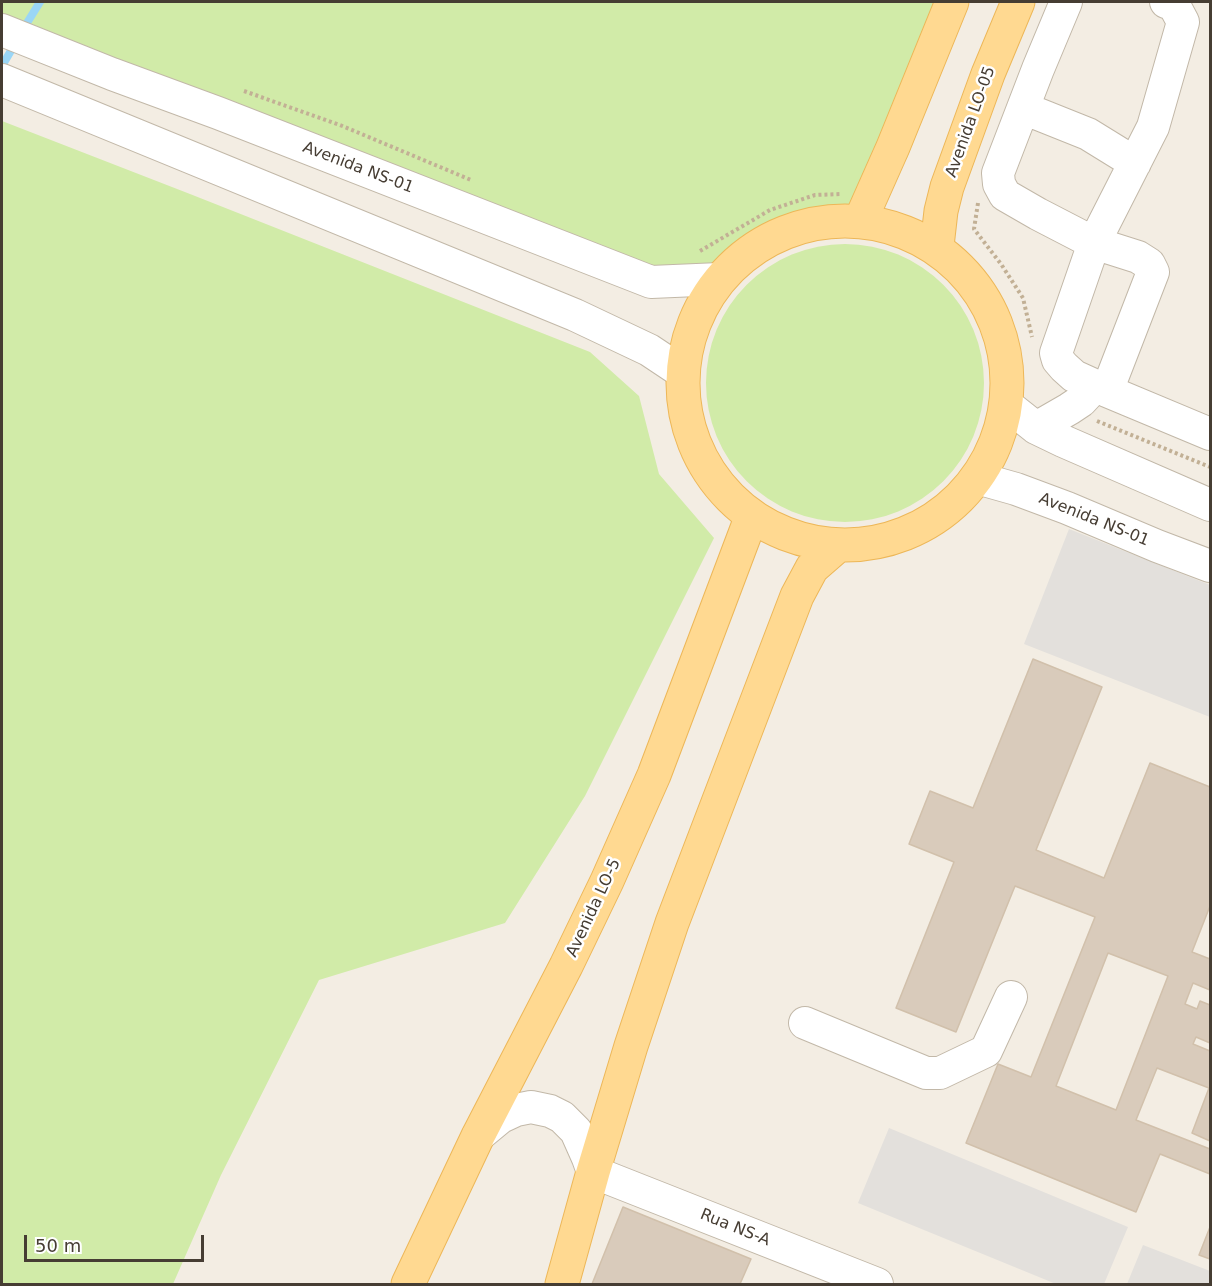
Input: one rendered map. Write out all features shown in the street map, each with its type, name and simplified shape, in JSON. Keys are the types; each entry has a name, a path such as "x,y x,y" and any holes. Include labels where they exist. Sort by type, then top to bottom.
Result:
{"main road":[{"path":"854,206 938,246 965,269 984,300 999,335 1007,405 1000,435 977,478 934,524 880,541 835,548 791,539 751,518 718,489 698,454 685,420 682,372 694,323 720,279 784,231 854,206 893,147 952,2"},
{"name":"Avenida LO-05","path":"938,246 940,211 959,154 1018,2"},
{"name":"Avenida LO-5","path":"408,1284 478,1136 607,881 649,786 751,518"},
{"path":"562,1284 631,1046 672,923 794,605 812,567 835,548"}],"street":[{"path":"1036,428 1101,388 1153,272 1149,264 1138,257 1094,243 1005,195 994,170 1023,108 1066,2"},
{"path":"1166,2 1174,5 1183,22 1153,127 1094,243 1056,353 1058,360 1074,376 1210,434"},
{"name":"Avenida NS-01","path":"2,30 651,282 720,279"},
{"path":"997,54 1038,69"},
{"path":"2,80 575,315 649,350 682,372"},
{"path":"1023,108 1088,134 1135,163"},
{"path":"959,154 994,170"},
{"path":"1007,405 1036,428 1207,500"},
{"name":"Avenida NS-01","path":"977,478 1057,504 1210,566"},
{"path":"805,1023 926,1073 940,1073 986,1051 1011,997"},
{"path":"478,1136 501,1117 516,1110 531,1107 550,1111 562,1117 576,1131 593,1172"},
{"name":"Rua NS-A","path":"593,1172 877,1284"}],"path":[{"path":"242,90 340,125 480,183"},
{"path":"994,170 977,206 974,229 1023,298 1035,346"},
{"path":"696,253 770,210 815,195 854,206"},
{"path":"1069,409 1210,467"}],"green space":[{"path":"2,2 969,2 907,158 861,219 784,231 720,279 651,282 2,30"},
{"path":"2,121 590,352 639,396 659,474 714,538 585,796 505,923 319,980 221,1175 173,1284 2,1284"},
{"path":"859,244 898,254 911,260 933,275 953,295 974,330 982,356 984,383 982,410 968,449 953,471 933,491 911,506 872,520 831,522 792,512 779,506 757,491 737,471 722,449 708,410 706,369 716,330 722,317 737,295 757,275 779,260 818,246"}],"shaded area":[{"path":"1069,529 1210,585 1210,717 1024,644"},
{"path":"889,1128 1128,1227 1104,1284 1056,1284 858,1203"},
{"path":"1143,1245 1210,1271 1210,1284 1127,1284"}],"building":[{"path":"1033,659 1102,687 1036,850 1104,878 1150,763 1210,787 1210,906 1192,952 1210,959 1210,990 1193,983 1185,1004 1197,1009 1200,1001 1210,1005 1210,1043 1196,1037 1193,1044 1210,1051 1210,1141 1192,1133 1209,1088 1157,1068 1136,1120 1210,1149 1210,1174 1160,1154 1136,1212 966,1143 998,1064 1031,1077 1095,917 1015,886 956,1032 896,1008 954,862 909,844 930,791 973,808","holes":["1108,953 1168,976 1116,1110 1056,1086"]},
{"path":"623,1207 751,1259 740,1284 592,1284"},
{"path":"1210,1227 1210,1259 1199,1255"}],"waterway":[{"path":"22,31 40,2"},
{"path":"2,66 16,42"}]}
